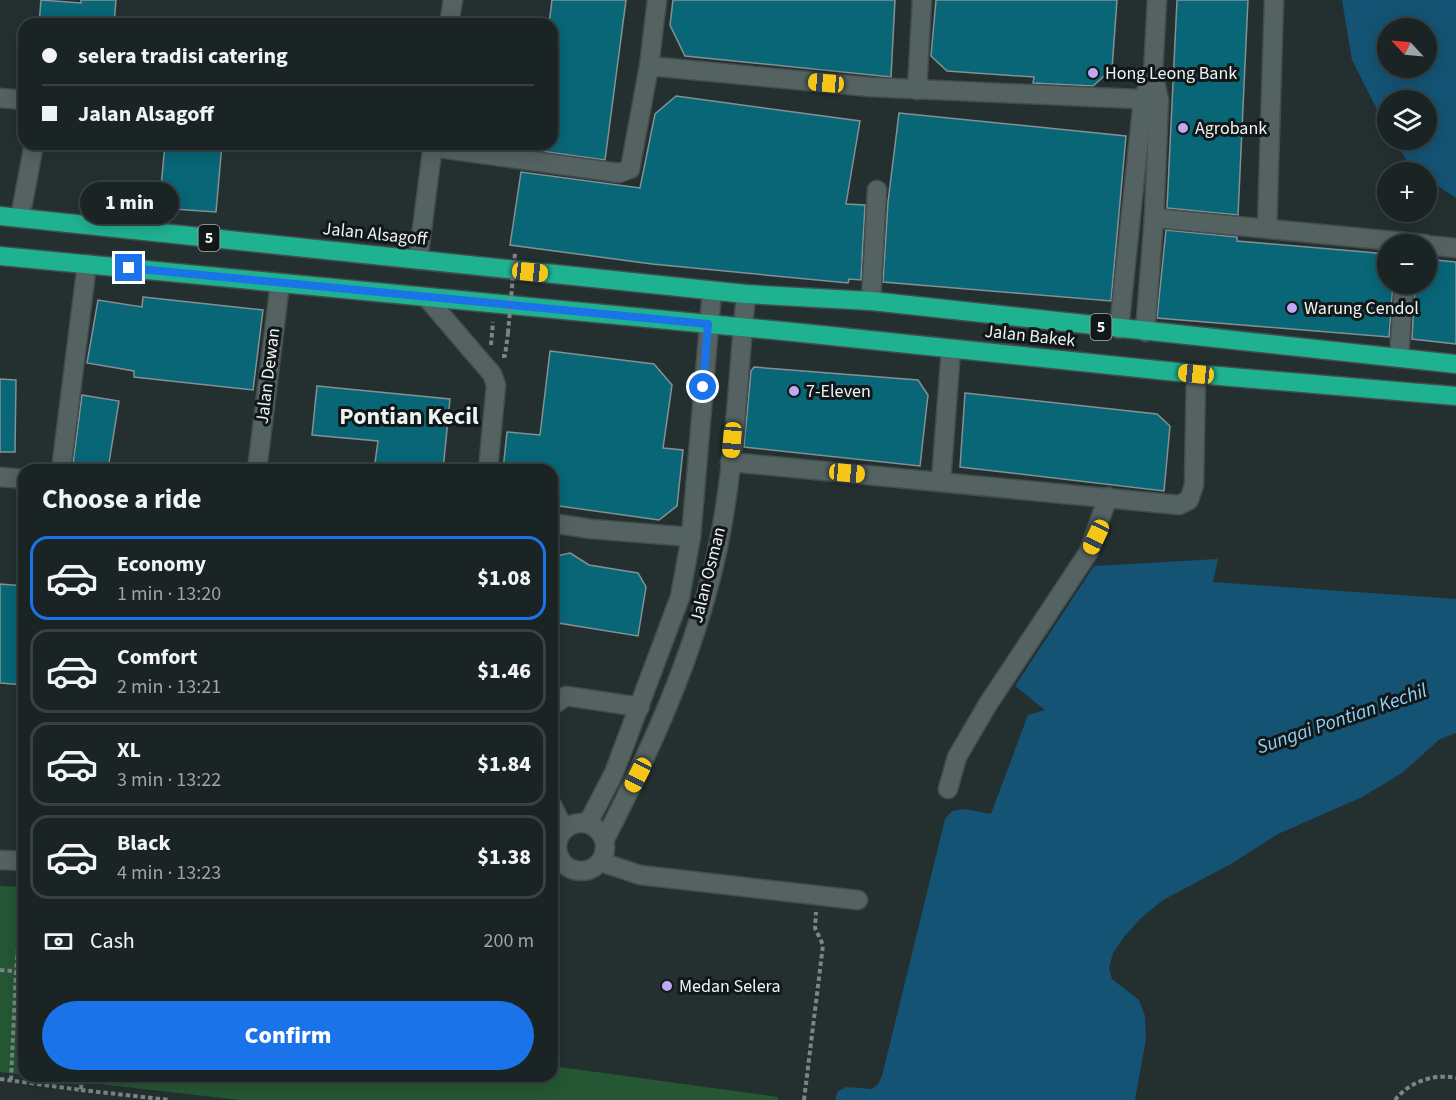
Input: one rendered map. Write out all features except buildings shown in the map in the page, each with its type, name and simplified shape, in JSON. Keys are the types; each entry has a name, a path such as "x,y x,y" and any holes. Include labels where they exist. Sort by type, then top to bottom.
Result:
{"highway":[{"name":"Jalan Alsagoff","path":"0,216 746,294"},
{"name":"5","path":"0,256 743,328"},
{"name":"Jalan Bakek","path":"746,294 871,301 1456,364"},
{"name":"Jalan Bakek","path":"743,328 1196,374 1456,396"}],"street":[{"path":"450,18 453,0"},
{"path":"466,150 619,173 630,169 649,66 657,0"},
{"path":"917,90 922,0"},
{"path":"1119,329 1151,100 1157,0"},
{"path":"1267,229 1274,0"},
{"path":"649,66 917,90 1151,100"},
{"path":"0,98 18,100"},
{"path":"1144,332 1154,218 1151,100"},
{"path":"20,218 33,150"},
{"path":"418,260 432,150"},
{"path":"871,301 877,190"},
{"path":"1154,218 1377,240"},
{"path":"1437,246 1456,248"},
{"path":"62,464 87,264"},
{"name":"Jalan Dewan","path":"258,464 280,283"},
{"name":"Jalan Osman","path":"588,823 614,773 680,597 691,537 712,291"},
{"name":"Jalan Osman","path":"605,839 662,724 698,621 716,556 730,462 746,294"},
{"path":"1399,357 1403,294"},
{"path":"426,297 492,374 496,385 489,464"},
{"path":"941,482 951,349"},
{"path":"730,462 1108,497 1179,506 1189,500 1194,485 1196,374"},
{"path":"0,477 18,478"},
{"path":"948,789 957,757 988,704 1088,553 1108,497"},
{"path":"558,524 591,529 691,537"},
{"path":"558,702 566,696 640,707"},
{"path":"558,817 564,829"},
{"path":"558,843 564,829 571,824 588,823 595,826 605,839 605,855 595,867 580,871 566,866 558,857"},
{"path":"0,860 18,861"},
{"path":"601,862 640,874 858,900"}],"path":[{"path":"498,356 506,356 515,253"},
{"path":"490,355 492,330"},
{"path":"804,1100 823,945 815,928 818,895"},
{"path":"11,1080 18,948"},
{"path":"0,970 16,971"},
{"path":"1395,1100 1411,1085 1425,1079 1447,1076 1456,1078"},
{"path":"0,1079 18,1081"},
{"path":"27,1082 170,1100"},
{"path":"81,1090 82,1082"}],"green space":[{"path":"0,886 18,887 18,1074 0,1072"},
{"path":"558,1067 778,1097 778,1100 240,1100 82,1082 558,1082"}],"water":[{"path":"1342,0 1456,0 1456,198 1437,186 1437,162 1407,162 1400,150 1437,150 1437,90 1377,90 1377,109 1352,60"},
{"name":"Sungai Pontian Kechil","path":"1218,559 1213,582 1456,599 1456,733 1440,739 1402,773 1362,797 1278,834 1231,864 1163,900 1141,918 1124,937 1113,953 1109,968 1112,979 1139,1000 1145,1016 1146,1039 1135,1100 835,1100 838,1091 847,1087 872,1089 882,1076 945,819 952,811 965,809 991,814 1028,715 1045,710 1015,686 1094,566"}],"place":[{"name":"Hong Leong Bank","path":"1093,73"},
{"name":"Agrobank","path":"1183,128"},
{"name":"Warung Cendol","path":"1292,308"},
{"name":"7-Eleven","path":"794,391"},
{"name":"Medan Selera","path":"667,986"}],"district":[{"name":"Pontian Kecil","path":"409,416"}],"route":[{"path":"129,268 708,324 703,387"}]}
